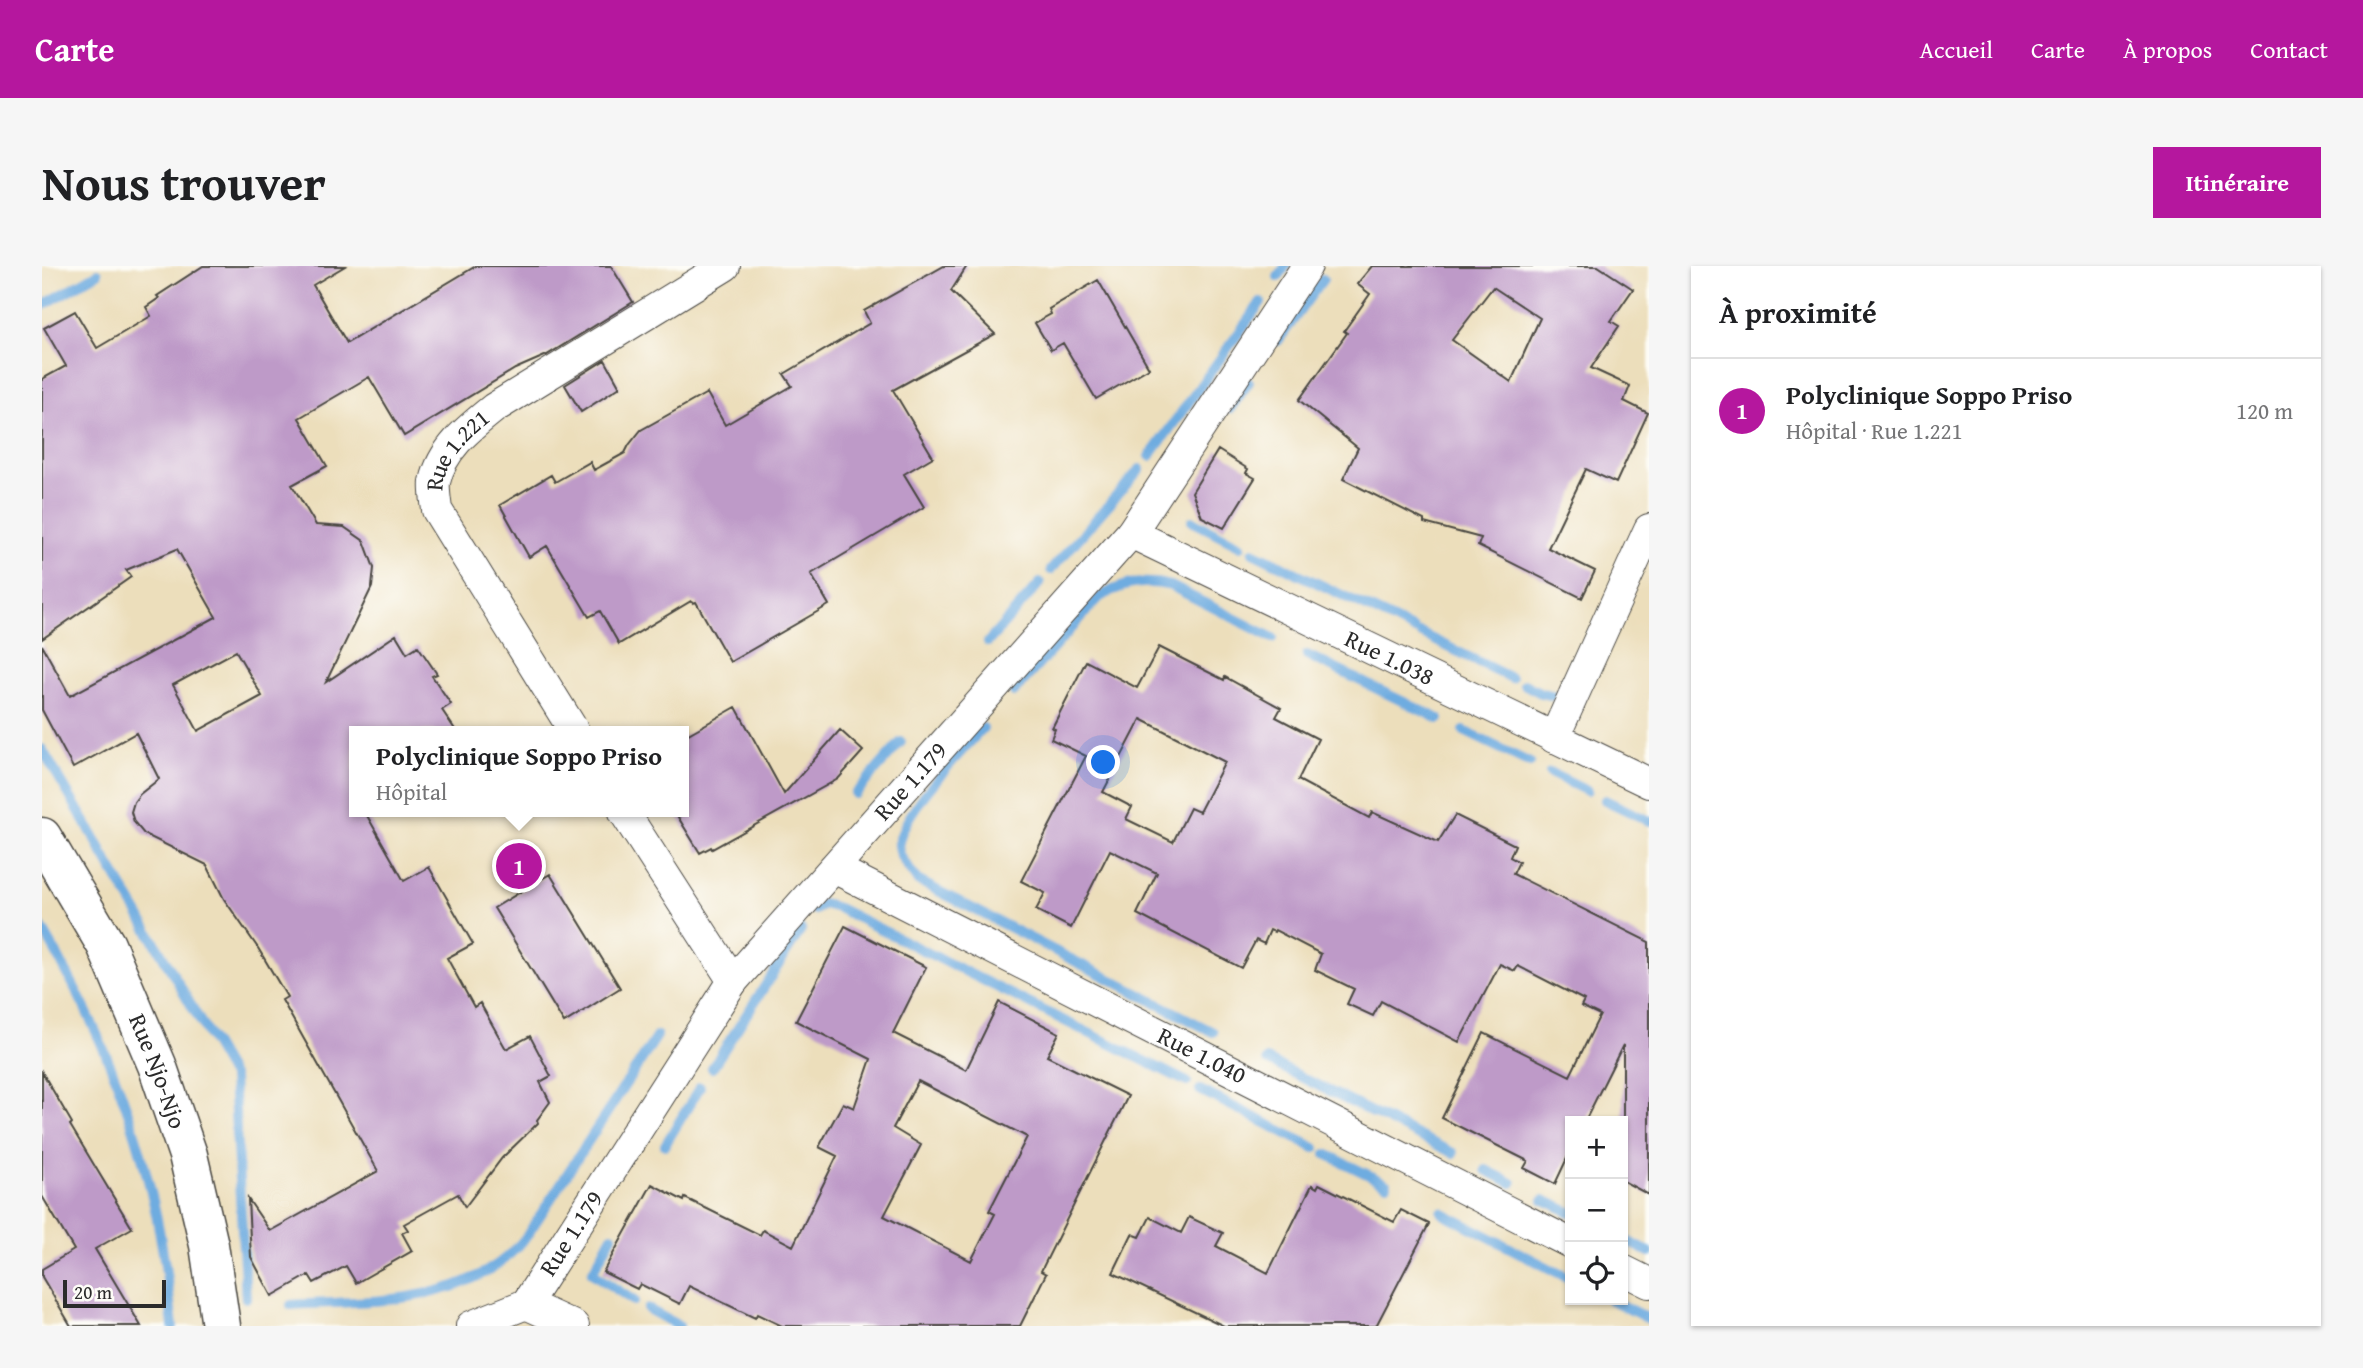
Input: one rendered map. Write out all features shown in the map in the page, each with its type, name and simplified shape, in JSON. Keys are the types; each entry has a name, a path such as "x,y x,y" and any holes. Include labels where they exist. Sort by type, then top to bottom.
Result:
{"main road":[{"name":"Rue Njo-Njo","path":"42,837 106,945 157,1065 188,1155 209,1245 221,1326"}],"street":[{"name":"Rue 1.221","path":"571,726 437,510 435,483 446,454 470,428 494,408 725,266"},
{"name":"Rue 1.179","path":"526,1304 733,981 1130,533 1307,266"},
{"path":"1554,738 1649,529"},
{"name":"Rue 1.038","path":"1130,533 1649,783"},
{"path":"627,817 733,981"},
{"name":"Rue 1.040","path":"834,868 1568,1242"},
{"path":"1628,1272 1649,1283"},
{"path":"471,1326 526,1304 574,1326"}],"building":[{"path":"203,266 345,266 313,285 347,343 476,266 611,266 633,302 547,355 515,369 404,436 369,377 299,418 327,466 292,485 316,525 344,527 364,541 374,568 372,587 326,682 396,635 407,653 418,646 437,674 432,676 451,704 442,710 453,726 349,726 349,817 368,817 404,881 429,867 473,944 447,958 474,1007 480,1003 506,1049 530,1036 551,1076 540,1082 550,1102 537,1120 538,1123 502,1158 465,1207 458,1194 404,1224 408,1230 402,1233 412,1251 356,1283 346,1266 314,1283 309,1275 272,1296 251,1257 248,1199 270,1231 378,1171 282,1000 287,997 258,948 224,899 207,865 144,834 134,822 131,812 134,802 159,779 136,733 73,768 42,710 42,645 70,696 216,617 177,549 126,570 131,577 42,639 42,379 66,366 44,328 75,311 97,348 151,316 146,307 159,298 157,296","holes":["236,651 262,696 198,731 173,685"]},
{"path":"944,266 967,266 951,291 995,334 893,390 933,457 904,474 924,507 811,574 829,605 730,662 696,602 691,601 619,644 600,611 589,617 547,546 529,557 500,505 551,475 555,482 590,462 594,470 625,453 641,430 707,393 725,425 792,386 784,374 870,323 864,311"},
{"path":"1372,266 1598,266 1633,289 1611,321 1619,326 1591,368 1630,386 1624,401 1648,413 1616,483 1586,469 1548,548 1595,571 1582,598 1478,546 1481,538 1424,523 1424,520 1343,479 1358,448 1299,400 1347,333 1344,331 1370,294 1357,284","holes":["1493,287 1540,318 1511,382 1452,340"]},
{"path":"1098,280 1149,368 1096,399 1063,343 1051,350 1035,323 1051,314 1049,309"},
{"path":"605,360 620,387 581,412 565,385"},
{"path":"1218,450 1248,469 1246,473 1255,478 1224,528 1202,517 1192,492"},
{"path":"1159,647 1224,680 1225,677 1281,708 1276,717 1318,739 1298,780 1369,818 1372,812 1438,842 1455,815 1515,845 1510,857 1519,862 1513,874 1649,942 1649,1195 1628,1184 1628,1116 1623,1116 1623,1045 1588,1116 1565,1116 1565,1163 1555,1184 1524,1168 1528,1161 1442,1118 1484,1033 1570,1076 1600,1015 1581,1006 1584,1000 1518,966 1515,971 1500,964 1459,1042 1381,1001 1373,1016 1347,1004 1354,989 1315,970 1321,954 1275,930 1270,930 1264,944 1256,940 1241,968 1137,914 1157,873 1110,850 1071,928 1036,910 1045,893 1021,881 1086,756 1051,739 1055,729 1052,728 1086,661 1137,688","holes":["1141,719 1225,762 1199,812 1190,808 1173,842 1126,819 1132,807 1103,792"]},
{"path":"736,707 784,794 840,730 863,751 838,779 712,849 711,847 700,853 678,817 689,817 689,734"},
{"path":"550,874 620,988 564,1023 494,908"},
{"path":"845,926 926,967 893,1033 966,1070 999,1002 1059,1033 1047,1056 1128,1096 1041,1271 1046,1274 1020,1326 782,1326 757,1314 755,1318 689,1286 680,1304 640,1284 637,1289 603,1272 652,1184 760,1235 763,1230 793,1246 837,1156 819,1147 843,1103 854,1108 871,1059 796,1021","holes":["918,1081 1027,1137 989,1211 995,1214 971,1261 884,1216 921,1145 893,1128"]},
{"path":"42,1072 72,1123 70,1125 132,1228 95,1249 141,1326 71,1326 42,1277 42,1269 74,1250 42,1196"},
{"path":"1319,1184 1394,1222 1401,1210 1429,1224 1376,1326 1224,1326 1113,1273 1132,1234 1140,1237 1150,1217 1181,1233 1189,1217 1223,1233 1216,1246 1268,1273 1312,1185 1317,1188"}],"waterway":[{"path":"1278,277 1286,266"},
{"path":"42,306 98,273"},
{"path":"1278,341 1323,279"},
{"path":"1150,456 1261,302"},
{"path":"1230,409 1249,382"},
{"path":"1051,570 1140,469"},
{"path":"1192,521 1241,546"},
{"path":"1253,552 1414,630"},
{"path":"988,642 1040,583"},
{"path":"1014,692 1100,597 1117,588 1134,584 1171,586 1273,638"},
{"path":"1420,633 1511,678"},
{"path":"1307,655 1439,719"},
{"path":"1524,684 1541,693 1555,696"},
{"path":"983,728 930,787 906,823 899,852 917,880 1213,1032"},
{"path":"1464,731 1530,763"},
{"path":"855,794 901,742"},
{"path":"42,749 101,849"},
{"path":"1550,773 1587,791"},
{"path":"1605,800 1649,821"},
{"path":"100,849 138,913"},
{"path":"815,910 823,904 838,908 1187,1082"},
{"path":"138,913 233,1078 246,1298"},
{"path":"42,928 91,1020 130,1117 157,1219 173,1326"},
{"path":"712,1068 801,930"},
{"path":"291,1305 386,1300 418,1295 449,1288 477,1276 503,1260 526,1237 657,1036"},
{"path":"1267,1060 1453,1153"},
{"path":"665,1145 700,1087"},
{"path":"1200,1090 1315,1148"},
{"path":"1326,1154 1387,1184"},
{"path":"1486,1170 1512,1183"},
{"path":"1544,1200 1565,1210"},
{"path":"1441,1212 1565,1276"},
{"path":"612,1236 592,1273 634,1301"},
{"path":"1628,1242 1649,1252"},
{"path":"1621,1305 1649,1319"},
{"path":"648,1309 679,1326"}],"place":[{"name":"Polyclinique Soppo Priso","path":"519,866"}]}
